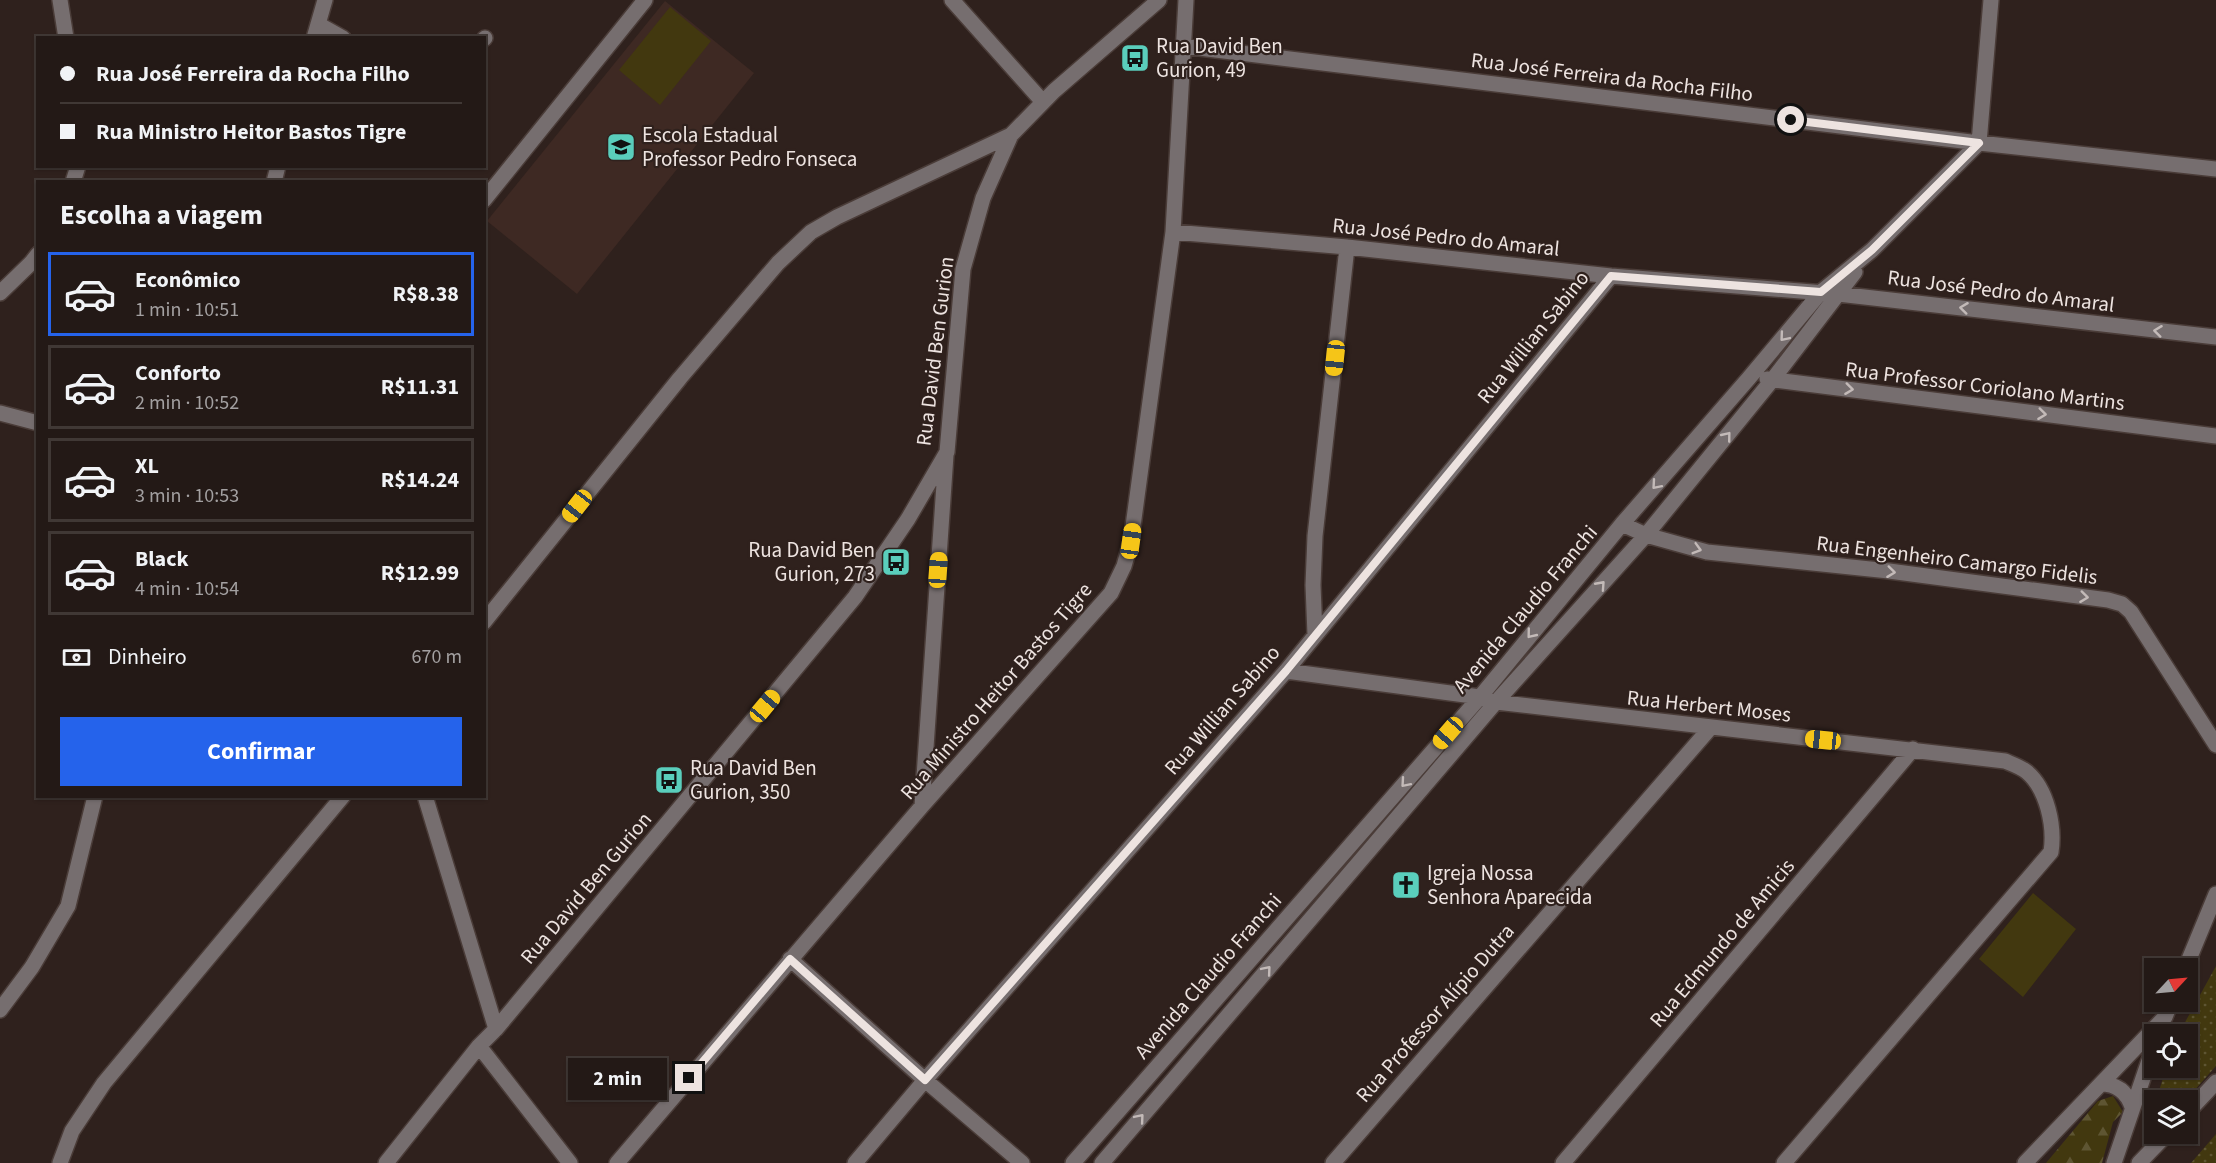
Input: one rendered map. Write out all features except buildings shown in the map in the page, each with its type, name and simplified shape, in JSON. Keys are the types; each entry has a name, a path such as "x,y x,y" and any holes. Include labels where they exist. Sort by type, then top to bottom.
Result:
{"street":[{"path":"60,0 66,36"},
{"path":"325,0 316,31 335,36"},
{"path":"486,198 645,0"},
{"path":"952,0 1043,102"},
{"name":"Rua David Ben Gurion","path":"386,1163 479,1046 496,1029 855,597 908,519 947,452 963,269 983,198 1011,135 1043,102 1159,0"},
{"name":"Rua Ministro Heitor Bastos Tigre","path":"617,1163 922,806 1111,593 1124,566 1131,541 1173,232 1186,0"},
{"path":"1979,143 1991,0"},
{"name":"Rua José Ferreira da Rocha Filho","path":"1183,46 1979,143 2216,169"},
{"path":"486,620 680,378 778,262 797,243 837,217 1011,135"},
{"name":"Avenida Claudio Franchi","path":"1073,1163 1480,697 1622,524 1821,292 1872,250 1979,143"},
{"name":"Rua José Pedro do Amaral","path":"1173,232 1347,247 1611,276 1821,292 2216,337"},
{"path":"1315,635 1313,585 1315,536 1347,247"},
{"name":"Avenida Claudio Franchi","path":"1102,1163 1496,702 1646,535 1773,380 1872,250"},
{"path":"0,293 36,257"},
{"name":"Rua Willian Sabino","path":"855,1163 925,1080 1286,671 1611,276"},
{"name":"Rua Professor Coriolano Martins","path":"1749,378 2216,436"},
{"path":"0,413 36,422"},
{"path":"922,806 947,452"},
{"name":"Rua Engenheiro Camargo Fidelis","path":"1622,524 1646,535 1707,552 1889,571 2108,600 2122,604 2131,612 2216,745"},
{"name":"Rua Herbert Moses","path":"1286,671 1480,697 1496,702 2005,761 2025,770 2034,780 2045,801 2052,830 2051,852 1784,1163"},
{"name":"Rua Professor Alípio Dutra","path":"1333,1163 1711,728"},
{"name":"Rua Edmundo de Amicis","path":"1563,1163 1913,749"},
{"path":"0,1010 32,967 68,906 95,798"},
{"path":"60,1163 72,1131 113,1072 341,798"},
{"path":"426,798 496,1029"},
{"path":"2190,958 2216,894"},
{"path":"790,959 1022,1163"},
{"path":"2162,1024 2167,1012"},
{"path":"2025,1163 2165,1017"},
{"path":"479,1046 570,1163"},
{"path":"2114,1163 2144,1074"},
{"path":"2198,1101 2216,1082"},
{"path":"2101,1084 2120,1089 2130,1100 2132,1107"},
{"path":"2123,1134 2141,1161 2157,1144"}],"shaded area":[{"name":"Escola Estadual Professor Pedro Fonseca","path":"665,1 754,73 577,294 487,221"}],"green space":[{"path":"670,7 711,41 660,105 619,70"},
{"path":"2033,893 2076,929 2023,997 1979,959"},
{"path":"2216,966 2216,1066 2195,1090 2159,1090 2163,1078 2198,1078 2198,1024 2184,1024 2191,1012 2198,1012 2198,999"},
{"path":"2113,1096 2123,1112 2113,1122 2102,1163 2046,1163 2098,1101"},
{"path":"2216,1134 2216,1163 2191,1163"}],"place":[{"name":"Rua David Ben Gurion, 49","path":"1135,58"},
{"name":"Escola Estadual Professor Pedro Fonseca","path":"621,147"},
{"name":"Rua David Ben Gurion, 273","path":"896,562"},
{"name":"Rua David Ben Gurion, 350","path":"669,780"},
{"name":"Igreja Nossa Senhora Aparecida","path":"1406,885"}],"route":[{"path":"689,1078 790,959 925,1080 1286,671 1611,276 1821,292 1872,250 1979,143 1791,120"}]}
